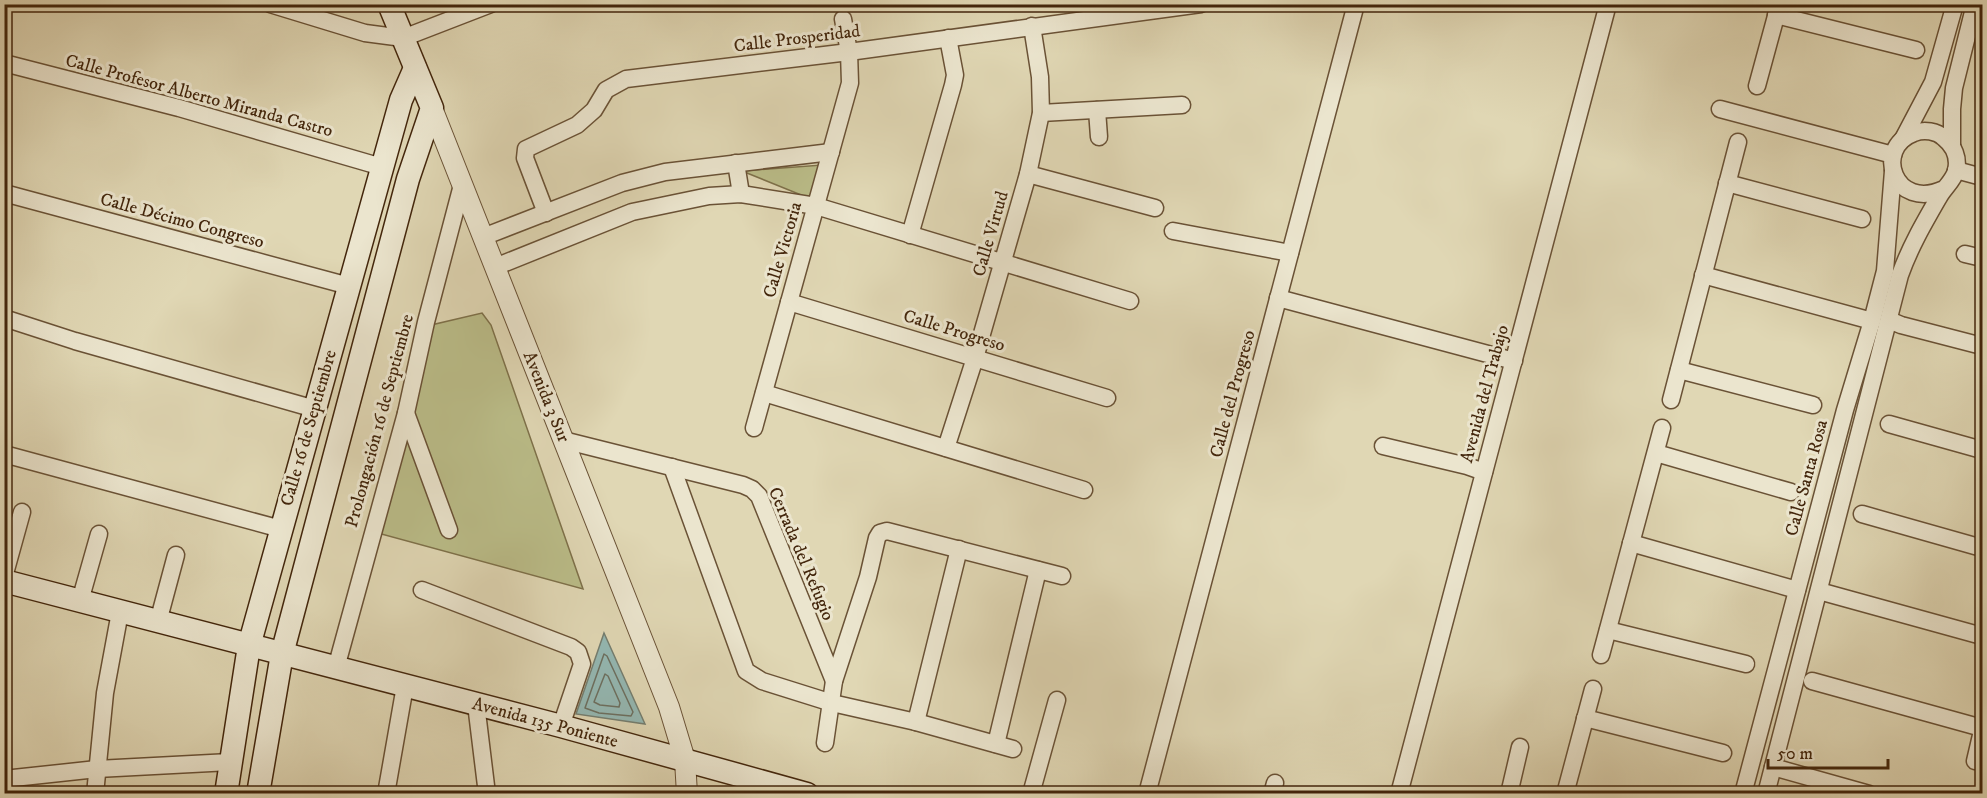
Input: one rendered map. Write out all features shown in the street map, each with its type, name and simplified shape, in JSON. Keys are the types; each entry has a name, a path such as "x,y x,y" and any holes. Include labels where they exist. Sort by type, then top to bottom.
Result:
{"main road":[{"name":"Avenida 3 Sur","path":"389,4 432,108"},
{"name":"Calle 16 de Septiembre","path":"226,794 249,646 401,100 415,68"},
{"name":"Calle 16 de Septiembre","path":"258,794 282,654 405,191 432,108"},
{"name":"Avenida 135 Poniente","path":"4,581 561,726 807,794"}],"street":[{"path":"270,4 316,16 365,33 403,38 491,4"},
{"name":"Calle Prosperidad","path":"546,213 525,158 526,149 577,125 594,111 606,90 626,79 849,52 1201,4"},
{"name":"Calle del Progreso","path":"1147,794 1356,4"},
{"name":"Avenida del Trabajo","path":"1399,794 1608,4"},
{"path":"1903,139 1915,132 1929,131 1942,136 1952,146 1957,157 1956,170 1952,180 1944,189 1932,194 1920,195 1908,190 1899,182 1893,163 1903,139 1933,82 1955,4"},
{"path":"1952,146 1954,88 1975,4"},
{"path":"1757,86 1778,10 1916,50"},
{"path":"843,19 849,52"},
{"name":"Calle Virtud","path":"946,448 975,358 1028,174 1041,113 1040,76 1032,26"},
{"path":"910,235 955,75 948,38"},
{"name":"Calle Victoria","path":"754,428 850,83 849,52"},
{"name":"Calle Profesor Alberto Miranda Castro","path":"4,63 179,108 382,167"},
{"path":"1041,113 1182,105"},
{"name":"Avenida 3 Sur","path":"432,108 669,707 685,760 687,794"},
{"path":"1720,109 1893,163"},
{"path":"1097,110 1099,137"},
{"path":"1671,400 1738,142"},
{"path":"483,237 622,183 666,172 831,152"},
{"path":"736,163 741,194"},
{"name":"Calle Santa Rosa","path":"1766,794 1830,551 1881,320 1893,163"},
{"path":"1956,170 1983,177"},
{"path":"1028,174 1155,208"},
{"path":"1727,183 1862,219"},
{"name":"Prolongación 16 de Septiembre","path":"336,668 406,413 426,322 462,185"},
{"name":"Calle Santa Rosa","path":"1743,794 1845,410 1911,246 1944,189"},
{"name":"Calle Décimo Congreso","path":"4,193 349,286"},
{"path":"495,267 632,212 709,196 741,194 816,206 1130,301"},
{"path":"1173,231 1290,253"},
{"path":"1965,254 1983,258"},
{"path":"1703,275 1983,346"},
{"path":"1278,298 1514,361"},
{"name":"Calle Progreso","path":"789,302 1107,398"},
{"path":"4,318 75,341 315,409"},
{"path":"1679,370 1814,405"},
{"path":"764,393 1084,490"},
{"path":"406,413 449,530"},
{"path":"1889,424 1983,450"},
{"path":"1601,655 1662,428"},
{"name":"Cerrada del Refugio","path":"563,440 752,489 759,496 834,681"},
{"path":"1383,446 1484,472"},
{"path":"1656,453 1791,492"},
{"path":"4,454 281,528"},
{"path":"672,467 746,671 762,681 832,703 916,722 1013,749"},
{"path":"4,577 22,512"},
{"path":"1862,514 1983,548"},
{"path":"825,743 834,681 856,618 880,533 887,531 1062,576"},
{"path":"80,601 99,534"},
{"path":"1632,543 1797,590"},
{"path":"1809,544 1830,551"},
{"path":"916,722 959,549"},
{"path":"158,622 176,555"},
{"path":"996,744 1038,570"},
{"path":"422,591 571,647 578,652 582,664 561,726"},
{"path":"1818,591 1983,636"},
{"path":"94,794 105,693 120,612"},
{"path":"1608,630 1746,664"},
{"path":"1812,681 1983,729 1975,761"},
{"path":"386,794 405,686"},
{"path":"1565,794 1593,689"},
{"path":"1031,794 1057,700"},
{"path":"476,704 487,794"},
{"path":"1585,718 1723,753"},
{"path":"1509,794 1520,747"},
{"path":"4,779 97,769 230,762"},
{"path":"1773,767 1869,794"}],"green space":[{"path":"822,165 811,199 742,171"},
{"path":"482,313 491,325 583,589 374,532 427,326"}],"water":[{"path":"604,633 645,724 576,714"}]}
